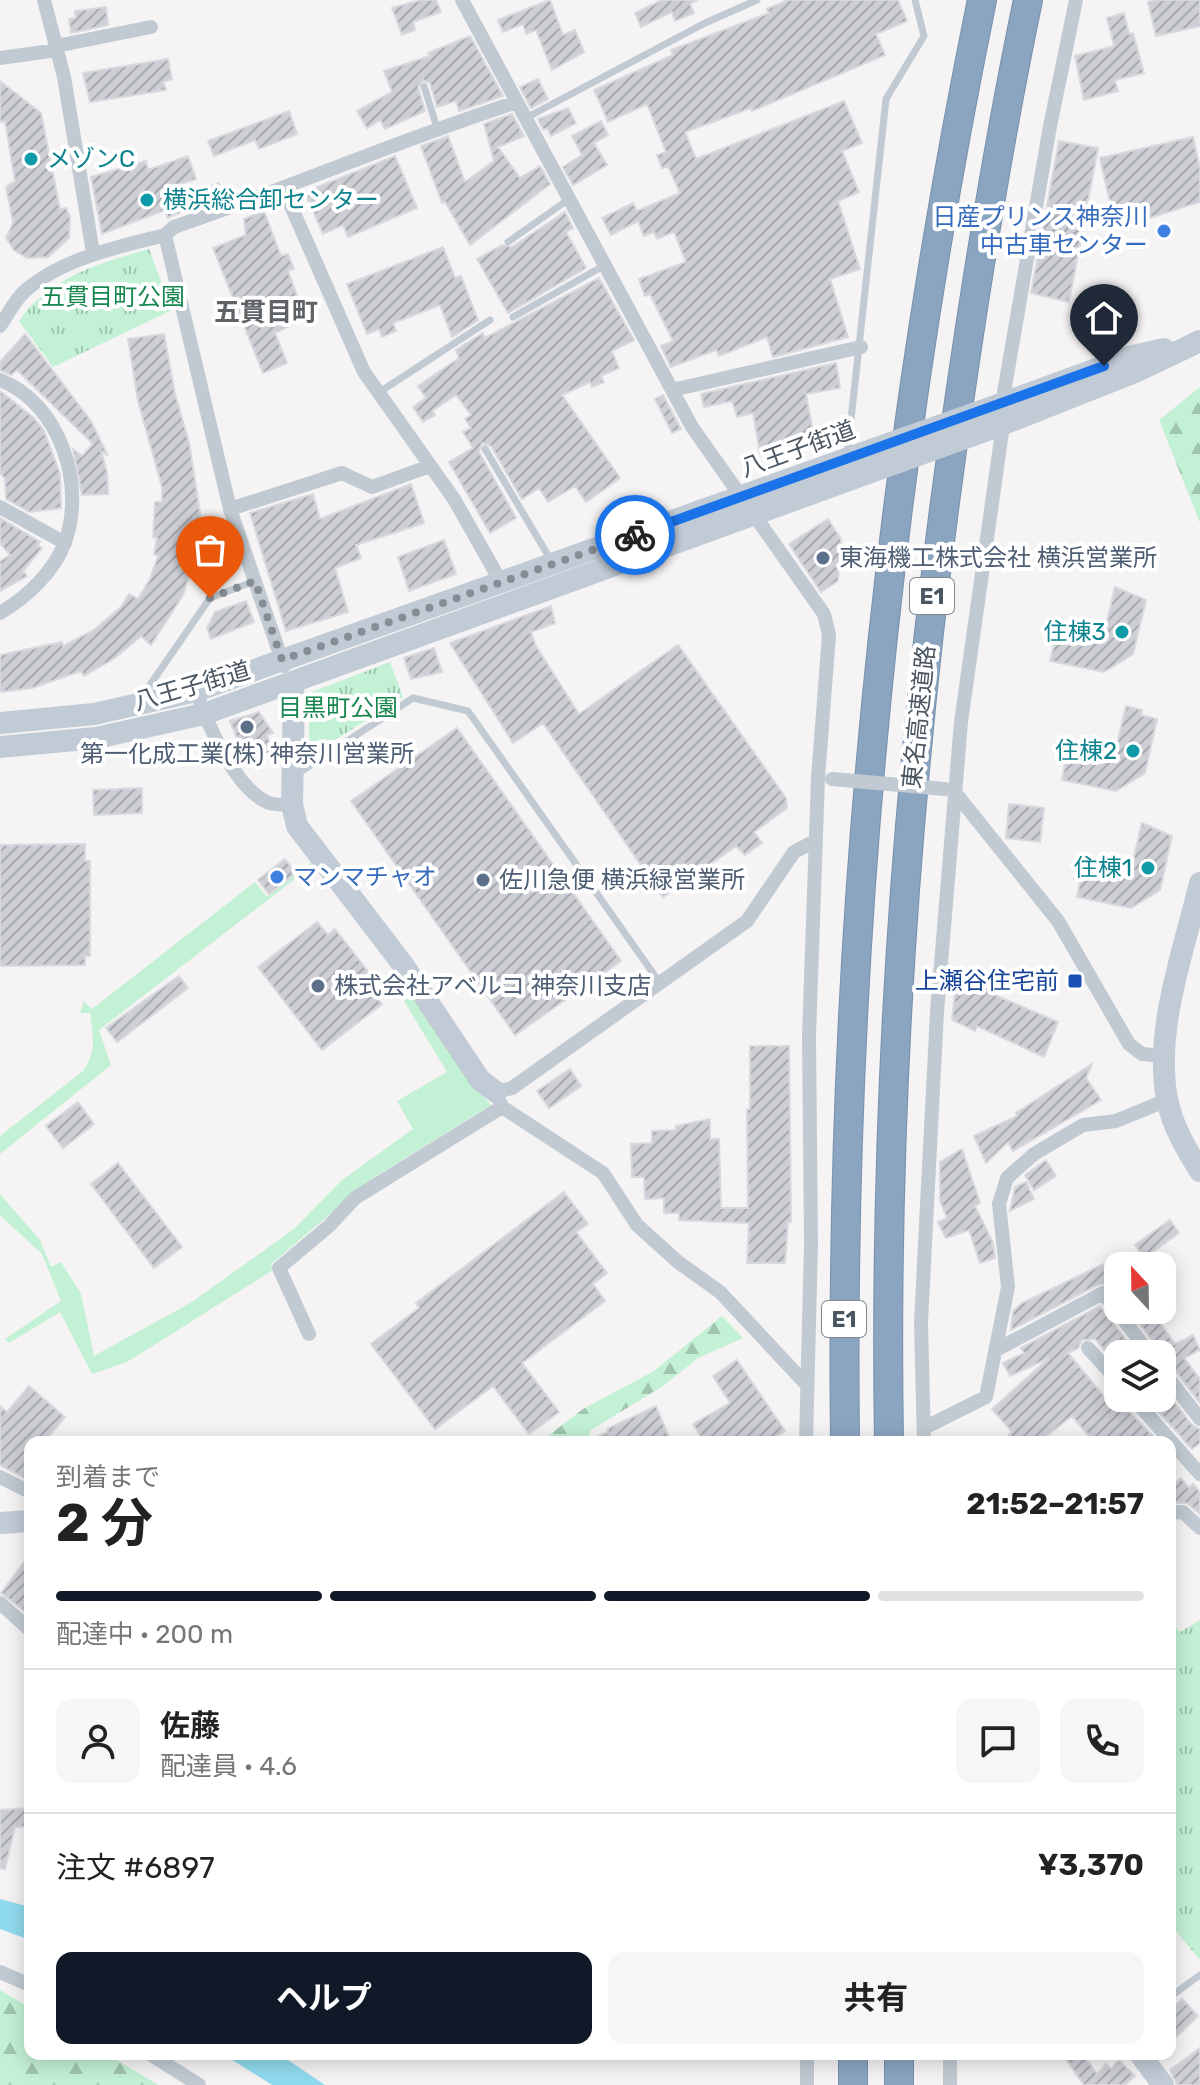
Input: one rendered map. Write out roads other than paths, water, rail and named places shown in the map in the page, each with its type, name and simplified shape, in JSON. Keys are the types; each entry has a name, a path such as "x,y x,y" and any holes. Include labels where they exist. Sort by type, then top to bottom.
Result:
{"highway":[{"name":"東名高速道路","path":"845,1436 845,1196 852,1001 875,694 899,492 939,228 982,0"},
{"name":"東名高速道路","path":"889,1436 890,1168 905,862 919,697 984,230 1028,0"},
{"path":"853,2060 853,2085"},
{"path":"899,2060 899,2085"}],"street":[{"path":"44,0 57,50 93,253"},
{"path":"462,0 523,120 607,264 692,427 824,614 829,635 825,778 815,841 809,1036 811,1243 806,1436"},
{"path":"1076,0 1050,126 1000,415 950,790 925,1215 921,1322 924,1435 986,1397 1008,1287 999,1204 1007,1178 1034,1154 1083,1125 1116,1121 1167,1100"},
{"path":"131,13 134,30"},
{"path":"0,58 57,50 61,45 151,27"},
{"path":"0,326 4,311 25,291 93,253 165,235 174,227 284,190 437,128 514,103"},
{"path":"284,190 348,340 378,393 454,499 501,582"},
{"path":"165,235 230,509 294,695 292,804 297,826 404,966 480,1080 499,1099 603,1173 637,1225 678,1262 720,1292 806,1384"},
{"name":"八王子街道","path":"0,747 96,738 204,714 851,465 1135,372 1200,341 1129,357 1000,415"},
{"path":"672,390 861,347"},
{"path":"0,380 38,408 62,445 72,491 71,519 65,543 40,581 24,598 0,613"},
{"path":"230,509 342,473 372,487 430,466"},
{"name":"八王子街道","path":"0,723 54,719 135,706 196,691 554,564 747,506"},
{"path":"0,507 65,543"},
{"path":"196,691 204,714 234,771 271,804 292,804"},
{"path":"825,778 950,790 1058,921 1129,1044 1142,1054 1163,1056"},
{"path":"309,1334 279,1268 329,1226 355,1198 747,921 794,852 815,841"},
{"path":"1200,883 1163,1056 1167,1100 1178,1133 1200,1171"},
{"path":"996,1350 1103,1293 1139,1340"},
{"path":"1088,1348 1104,1366"},
{"path":"1176,1388 1200,1419"},
{"path":"1147,1412 1170,1436"},
{"path":"1176,1442 1197,1464"},
{"path":"0,1477 24,1489"},
{"path":"1176,1513 1183,1512 1200,1528"},
{"path":"0,1523 24,1521"},
{"path":"0,1603 24,1625"},
{"path":"0,1972 24,1982"},
{"path":"159,2060 199,2085"},
{"path":"807,2060 807,2085"},
{"path":"950,2060 950,2085"},
{"path":"1144,2060 1163,2085"}],"lane":[{"path":"523,120 736,4 757,0"},
{"path":"851,465 886,99 924,36 915,0"},
{"path":"424,86 437,128"},
{"path":"508,242 569,199"},
{"path":"513,317 607,264"},
{"path":"378,393 490,320"},
{"path":"485,449 554,564"},
{"path":"135,706 210,598 255,581"},
{"path":"292,777 413,698 468,711 660,983"},
{"path":"1176,1993 1200,1975"}],"water":[{"path":"0,1899 24,1905 24,1938 0,1929"},
{"path":"232,2060 288,2060 325,2085 272,2085"}],"place":[{"name":"メゾンC","path":"31,159"},
{"name":"横浜総合卸センター","path":"147,200"},
{"name":"日産プリンス神奈川 中古車センター","path":"1164,231"},
{"name":"東海機工株式会社 横浜営業所","path":"823,558"},
{"name":"住棟3","path":"1122,632"},
{"name":"第一化成工業(株) 神奈川営業所","path":"247,727"},
{"name":"住棟2","path":"1133,751"},
{"name":"住棟1","path":"1148,868"},
{"name":"マンマチャオ","path":"277,877"},
{"name":"佐川急便 横浜緑営業所","path":"483,880"},
{"name":"上瀬谷住宅前","path":"1075,981"},
{"name":"株式会社アベルコ 神奈川支店","path":"318,986"}],"district":[{"name":"五貫目町","path":"266,312"}],"park label":[{"name":"五貫目町公園","path":"113,297"},
{"name":"目黒町公園","path":"338,708"}]}
